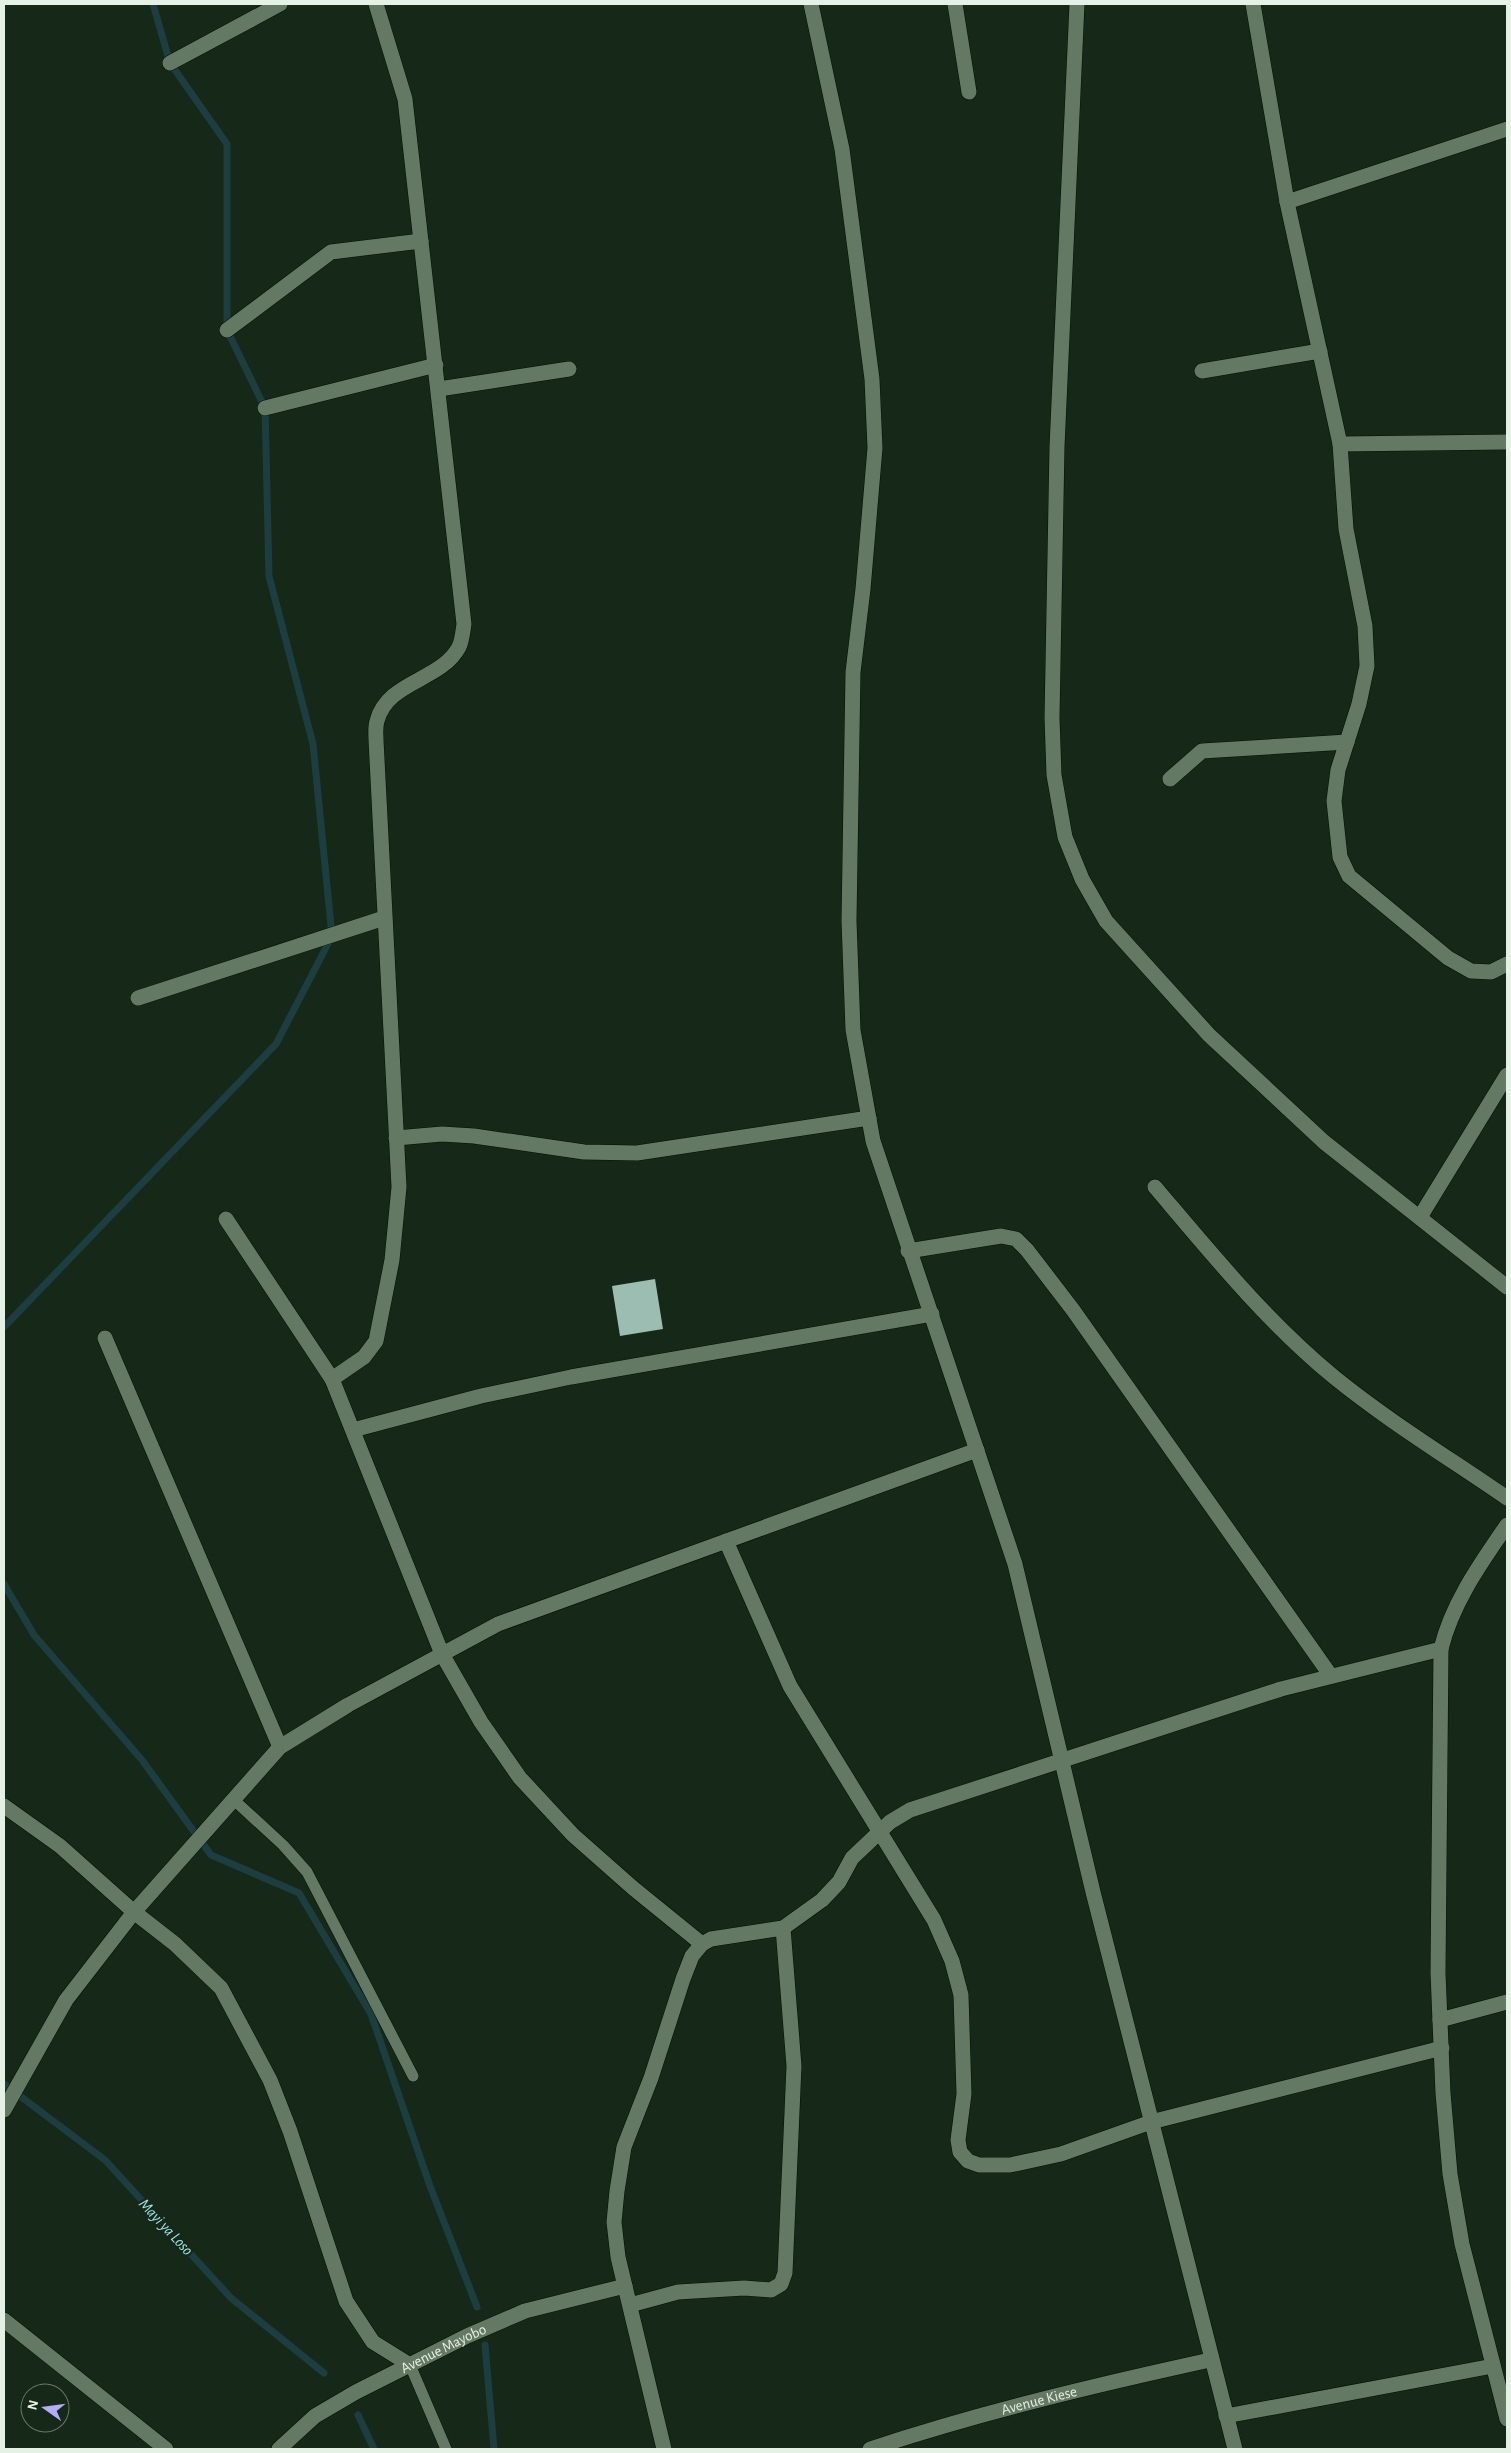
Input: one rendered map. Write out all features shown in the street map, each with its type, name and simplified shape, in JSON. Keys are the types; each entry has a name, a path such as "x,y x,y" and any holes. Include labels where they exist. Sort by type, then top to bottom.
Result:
{"street":[{"path":"170,63 280,4"},
{"path":"332,1379 364,1357 376,1341 392,1260 399,1187 384,918 376,740 377,720 388,700 417,680 446,664 459,646 464,624 405,99 376,4"},
{"path":"811,4 842,149 875,414 875,448 863,589 853,672 849,920 853,1030 873,1140 908,1251 932,1314 1015,1564 1150,2122 1210,2360 1235,2449"},
{"path":"955,4 969,92"},
{"path":"1077,4 1056,476 1052,718 1054,775 1065,836 1082,879 1106,921 1209,1035 1324,1142 1507,1287"},
{"path":"1253,4 1287,202 1340,444 1346,529 1365,626 1367,666 1359,704 1338,770 1334,801 1340,857 1349,876 1448,958 1471,972 1491,972 1507,964"},
{"path":"1287,202 1507,129"},
{"path":"227,330 331,252 421,241"},
{"path":"1202,371 1320,351"},
{"path":"265,408 436,365"},
{"path":"439,389 569,368"},
{"path":"1340,444 1507,442"},
{"path":"1170,778 1202,751 1347,742"},
{"path":"138,998 384,918"},
{"path":"1420,1217 1507,1075"},
{"path":"396,1138 442,1134 474,1136 584,1152 637,1153 869,1118"},
{"path":"1155,1187 1228,1273 1272,1320 1333,1376 1507,1498"},
{"path":"226,1219 332,1379 442,1654 481,1722 520,1778 573,1835 633,1888 702,1944"},
{"path":"908,1251 1001,1236 1016,1239 1027,1250 1073,1310 1224,1528 1331,1676"},
{"path":"353,1430 481,1396 571,1377 932,1314"},
{"path":"105,1338 280,1747"},
{"path":"4,2110 66,2000 134,1912 280,1747 348,1705 498,1624 978,1450"},
{"path":"1507,1525 1463,1594 1445,1629 1440,1648 1438,1963 1443,2093 1450,2174 1462,2244 1507,2419"},
{"path":"726,1541 790,1686 878,1832 934,1920 958,1978 964,2036 964,2094 958,2140 960,2152 968,2160 979,2164 1010,2165 1061,2154 1150,2122 1442,2048"},
{"path":"664,2449 618,2257 614,2222 624,2147 650,2078 683,1979 692,1956 702,1944 711,1940 783,1928 822,1900 838,1882 852,1858 890,1822 910,1810 1281,1689 1440,1648"},
{"path":"4,1806 60,1846 134,1912 175,1944 221,1988 273,2088 293,2140 346,2301 373,2342 410,2366"},
{"path":"630,2305 678,2292 744,2288 771,2290 781,2284 785,2273 794,2066 783,1928"},
{"path":"1440,2020 1507,2002"},
{"name":"Avenue Mayobo","path":"279,2449 315,2416 356,2392 467,2336 525,2311 625,2286"},
{"path":"4,2320 166,2449"},
{"name":"Avenue Kiese","path":"870,2449 1092,2386 1210,2360"},
{"path":"1226,2416 1493,2366"}],"lane":[{"path":"233,1799 283,1845 307,1872 413,2076"},
{"path":"410,2366 446,2449"}],"building":[{"path":"655,1279 663,1329 620,1336 612,1286"}],"waterway":[{"path":"4,1327 276,1044 332,936 313,744 269,576 265,408 227,330 227,144 170,63 153,4"},
{"path":"4,1584 34,1635 142,1760 211,1855 299,1893 371,2014 430,2186 477,2307"},
{"name":"Mayi ya Loso","path":"4,2084 105,2160 231,2298 324,2373"},
{"path":"485,2345 494,2449"},
{"name":"Mayi ya Loso","path":"358,2415 374,2449"}]}
